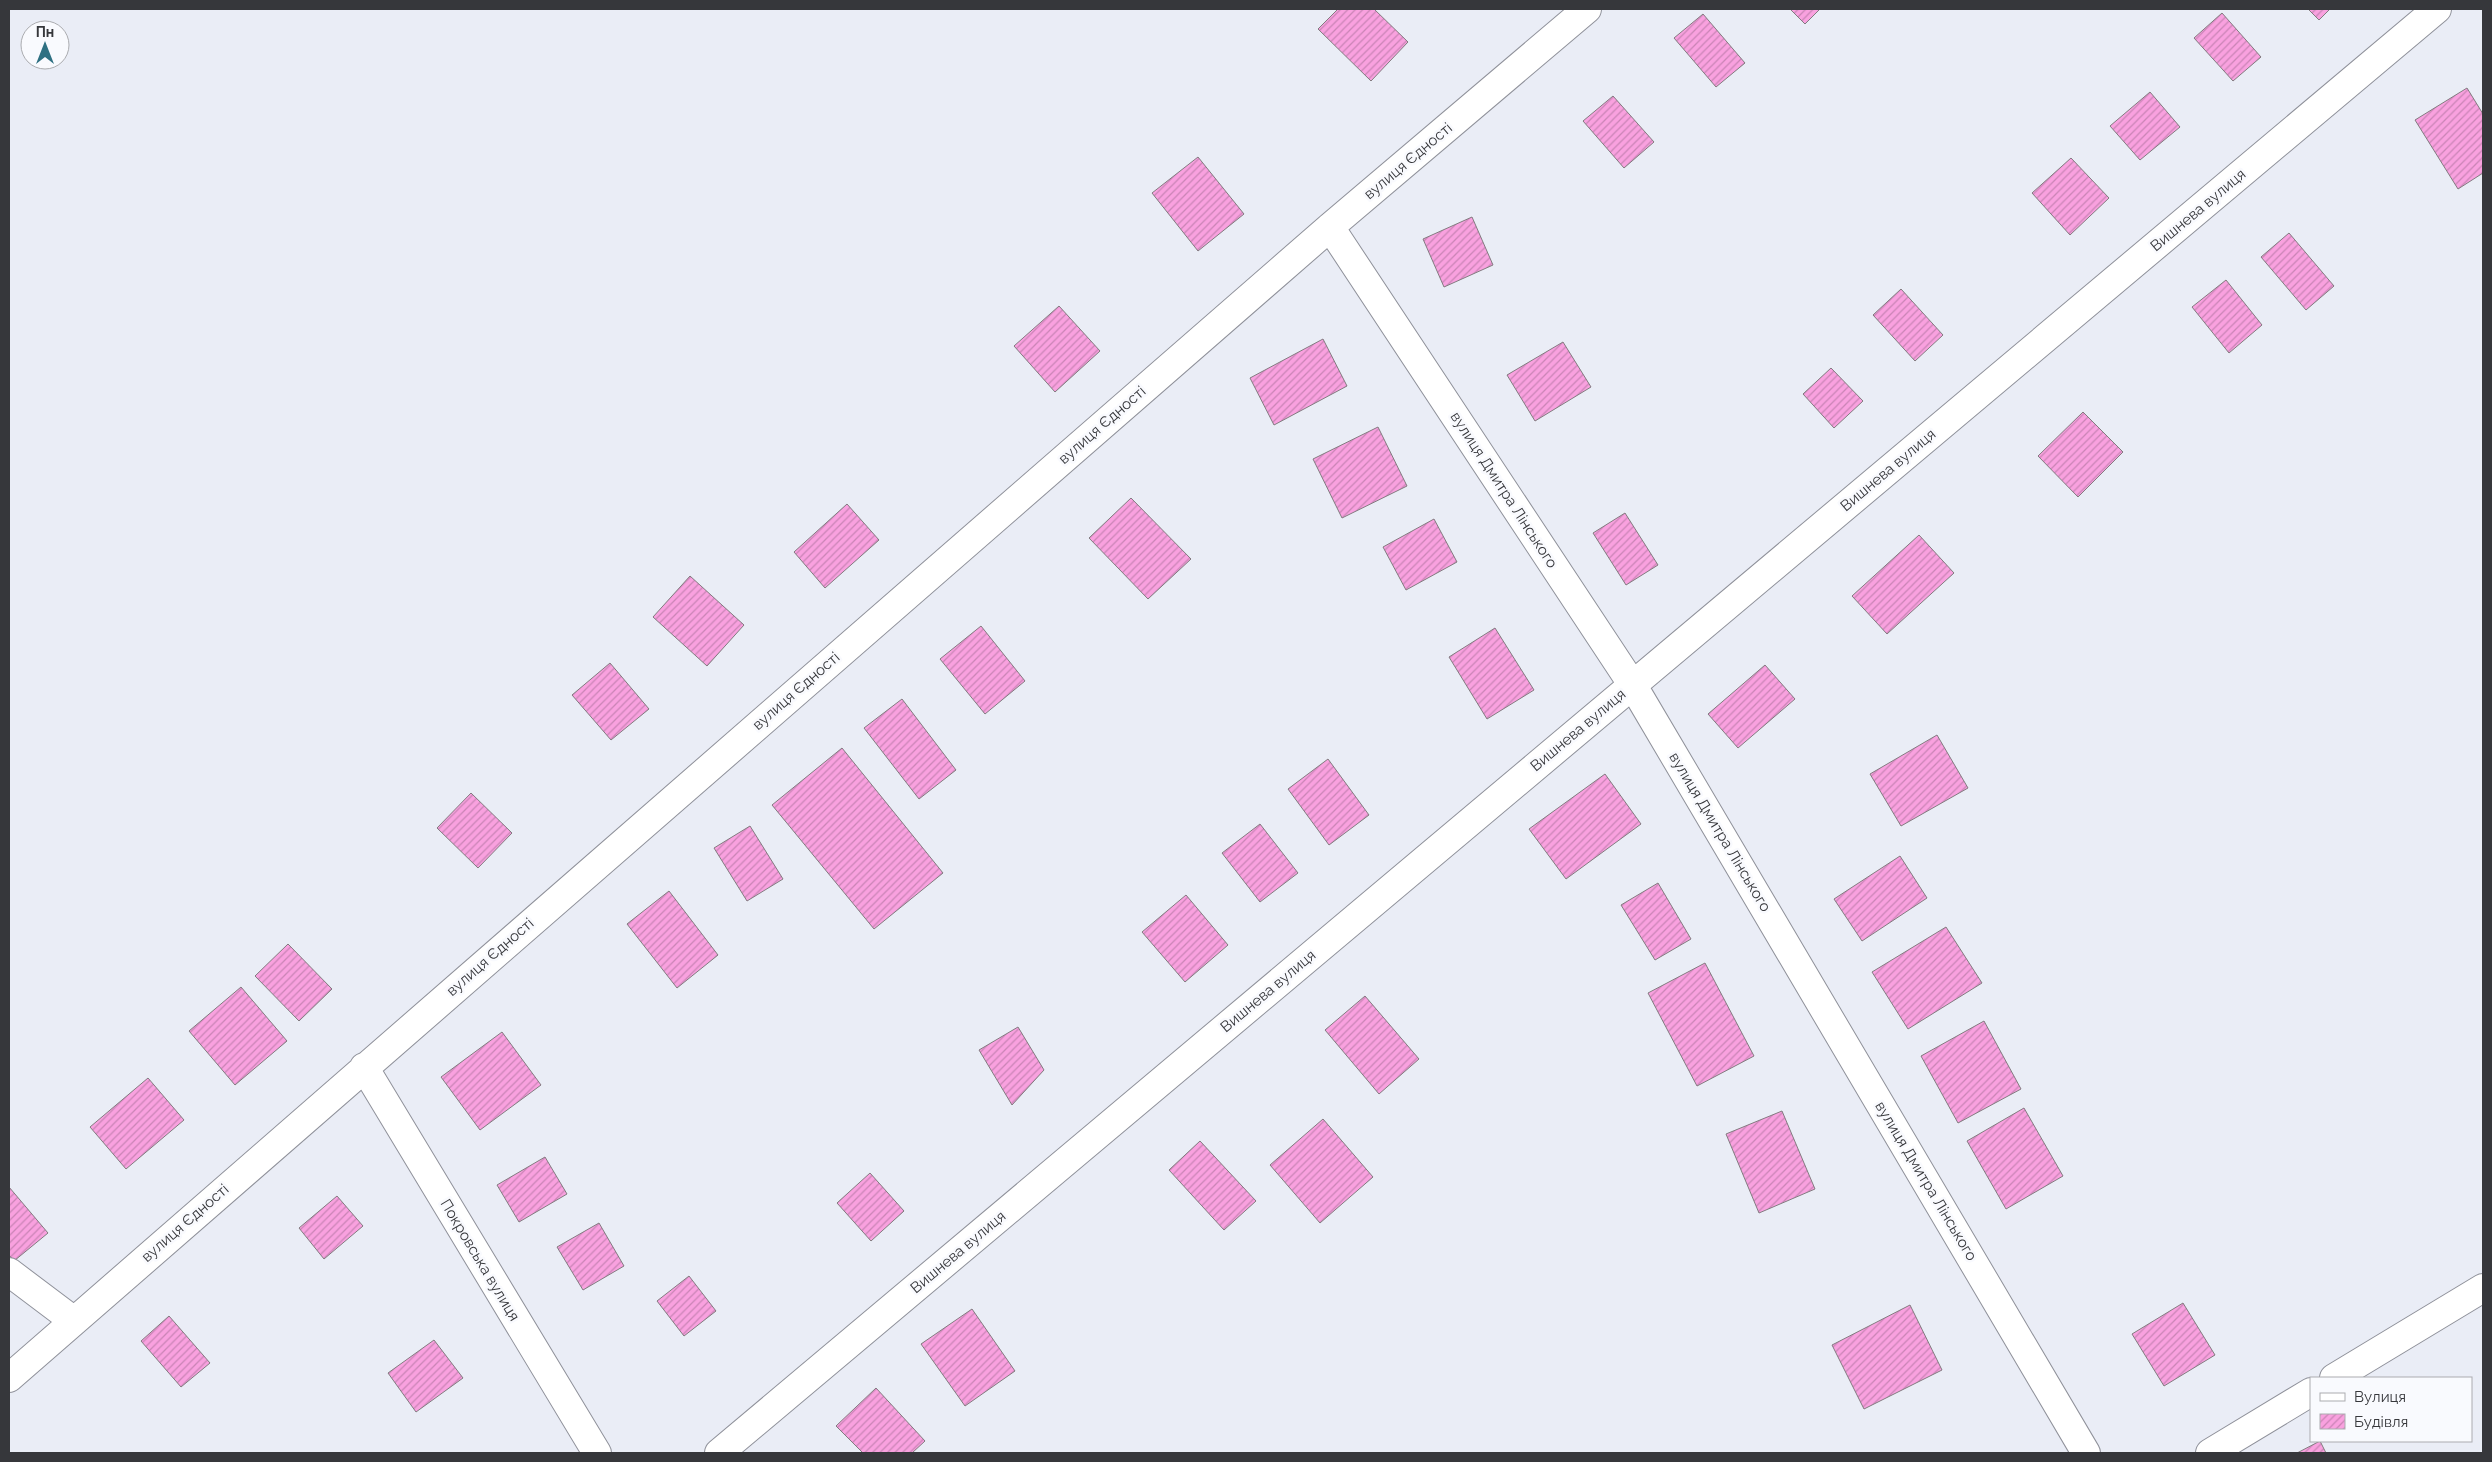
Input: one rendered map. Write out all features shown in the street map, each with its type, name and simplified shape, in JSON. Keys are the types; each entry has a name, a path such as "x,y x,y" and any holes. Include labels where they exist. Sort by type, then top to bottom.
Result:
{"street":[{"name":"вулиця Єдності","path":"9,1378 1330,227 1587,9"},
{"name":"Вишнева вулиця","path":"719,1453 1632,684 2438,9"},
{"name":"вулиця Дмитра Лінського","path":"1330,227 1632,684 2086,1453"},
{"name":"Покровська вулиця","path":"364,1068 597,1453"},
{"path":"9,1272 74,1320"},
{"path":"2336,1377 2483,1288"},
{"path":"2210,1453 2310,1393"}],"building":[{"path":"1338,9 1374,9 1408,42 1371,81 1318,29"},
{"path":"1790,9 1820,9 1805,24"},
{"path":"2308,9 2330,9 2319,20"},
{"path":"2222,13 2261,57 2233,81 2194,38"},
{"path":"1703,14 1745,63 1716,87 1674,38"},
{"path":"2467,88 2483,114 2483,173 2458,189 2415,120"},
{"path":"2150,92 2180,127 2140,160 2110,126"},
{"path":"1613,96 1654,142 1624,168 1583,121"},
{"path":"1198,157 1244,214 1198,251 1152,193"},
{"path":"2071,158 2109,198 2070,235 2032,193"},
{"path":"1472,217 1493,265 1444,287 1423,239"},
{"path":"2289,233 2334,286 2306,310 2261,257"},
{"path":"2226,280 2262,325 2229,353 2192,307"},
{"path":"1901,289 1943,335 1915,361 1873,315"},
{"path":"1059,306 1100,351 1055,392 1014,346"},
{"path":"1323,339 1347,386 1274,425 1250,378"},
{"path":"1563,342 1591,387 1535,421 1507,375"},
{"path":"1831,368 1863,401 1834,428 1803,394"},
{"path":"2083,412 2123,452 2078,497 2038,456"},
{"path":"1378,427 1407,486 1342,518 1313,459"},
{"path":"1131,498 1191,559 1148,599 1089,538"},
{"path":"847,504 879,540 825,588 794,552"},
{"path":"1625,513 1658,565 1626,585 1593,533"},
{"path":"1434,519 1457,562 1406,590 1383,547"},
{"path":"1919,535 1954,573 1887,634 1852,596"},
{"path":"690,576 744,625 707,666 653,617"},
{"path":"981,626 1025,681 985,714 940,659"},
{"path":"1495,628 1534,690 1487,719 1449,657"},
{"path":"610,663 649,709 611,740 572,695"},
{"path":"1765,665 1795,699 1738,748 1708,714"},
{"path":"902,699 956,770 919,799 864,728"},
{"path":"1937,735 1968,788 1901,826 1870,774"},
{"path":"842,748 943,873 874,929 772,805"},
{"path":"1328,759 1369,815 1329,845 1288,789"},
{"path":"1605,774 1641,824 1566,879 1529,829"},
{"path":"471,793 512,833 478,868 437,828"},
{"path":"1260,824 1298,873 1260,902 1222,853"},
{"path":"750,826 783,879 747,901 714,848"},
{"path":"1900,856 1927,898 1862,941 1834,899"},
{"path":"1658,883 1691,939 1655,960 1621,905"},
{"path":"669,891 718,955 677,988 627,924"},
{"path":"1186,895 1228,945 1185,982 1142,932"},
{"path":"1946,927 1982,983 1908,1029 1872,972"},
{"path":"288,944 332,989 299,1021 255,976"},
{"path":"1705,963 1754,1056 1697,1086 1648,993"},
{"path":"241,987 287,1041 235,1085 189,1031"},
{"path":"1365,996 1419,1059 1379,1094 1325,1030"},
{"path":"1984,1021 2021,1089 1958,1123 1921,1056"},
{"path":"1018,1027 1044,1070 1012,1105 979,1050"},
{"path":"502,1032 541,1085 480,1130 441,1077"},
{"path":"148,1078 184,1120 126,1169 90,1127"},
{"path":"2024,1108 2063,1176 2006,1209 1967,1141"},
{"path":"1782,1111 1815,1189 1759,1213 1726,1134"},
{"path":"1323,1119 1373,1177 1320,1223 1270,1165"},
{"path":"1200,1141 1256,1201 1224,1230 1169,1170"},
{"path":"545,1157 567,1194 519,1222 497,1185"},
{"path":"870,1173 904,1211 871,1241 837,1203"},
{"path":"9,1187 48,1233 14,1261 9,1255"},
{"path":"337,1196 363,1226 324,1259 299,1228"},
{"path":"599,1223 624,1266 583,1290 557,1247"},
{"path":"689,1276 716,1311 684,1336 657,1301"},
{"path":"2183,1303 2215,1355 2164,1386 2132,1334"},
{"path":"1910,1305 1942,1370 1864,1409 1832,1345"},
{"path":"972,1309 1015,1371 965,1406 921,1344"},
{"path":"169,1316 210,1363 181,1387 141,1341"},
{"path":"434,1340 463,1378 416,1412 388,1373"},
{"path":"876,1388 925,1441 912,1453 863,1453 836,1426"},
{"path":"2320,1442 2326,1453 2297,1453"}]}
